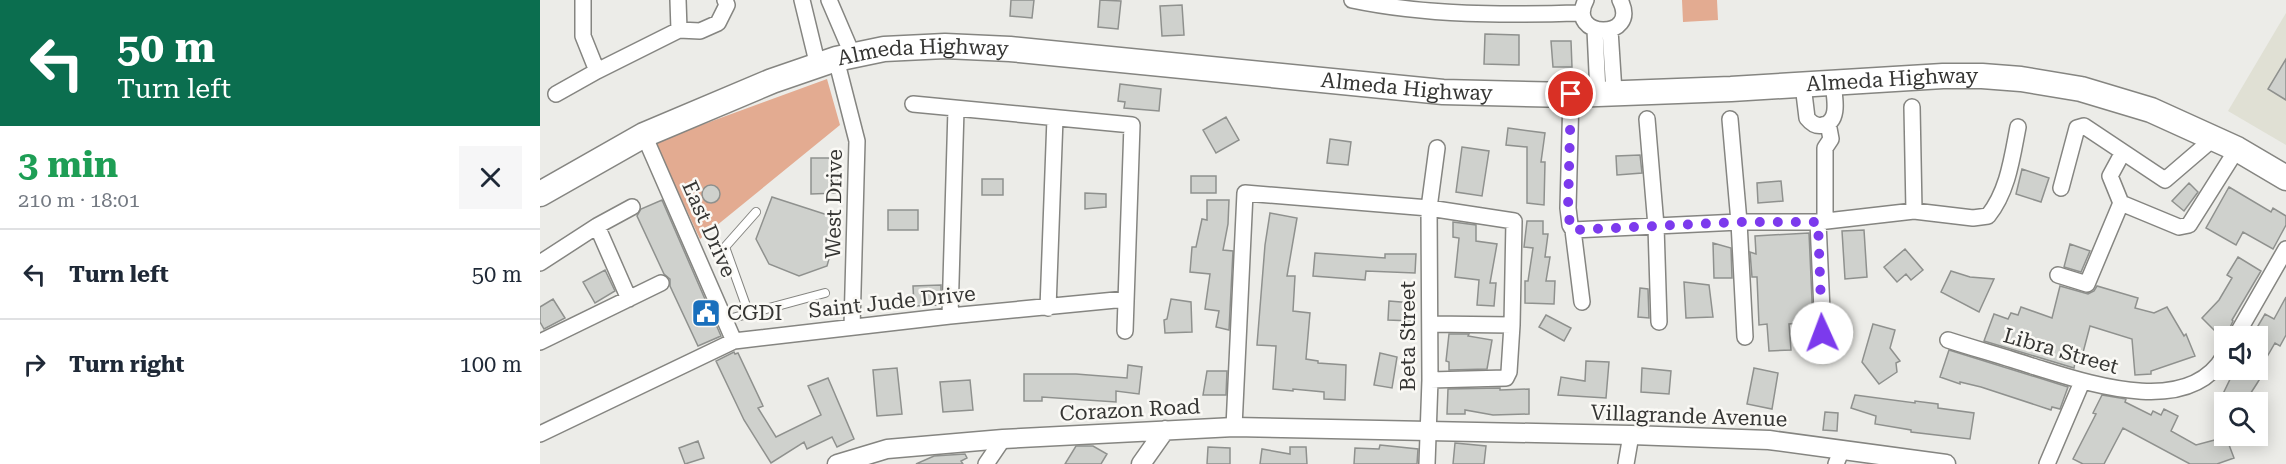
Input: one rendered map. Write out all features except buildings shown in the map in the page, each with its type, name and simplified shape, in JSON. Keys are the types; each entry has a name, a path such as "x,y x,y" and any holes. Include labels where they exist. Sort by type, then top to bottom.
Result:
{"highway":[{"name":"Almeda Highway","path":"540,194 644,135 772,81 836,60 884,50 945,46 1022,51 1443,92 1571,94 1605,83 1803,85 1943,76 2021,79 2081,89 2151,110 2237,149 2286,177"}],"street":[{"path":"583,0 583,36 597,70"},
{"path":"678,0 679,30"},
{"path":"556,94 597,70 679,30 700,31 718,23 727,5 725,0"},
{"path":"802,0 836,60"},
{"path":"829,0 836,60"},
{"path":"1352,0 1386,7 1452,13 1518,15 1584,6 1589,26 1602,30 1621,20 1623,13 1620,0"},
{"path":"1602,30 1605,83"},
{"name":"West Drive","path":"836,60 857,141 852,327"},
{"path":"1803,85 1805,114 1810,122 1822,124 1832,119 1835,111 1833,83"},
{"path":"1571,94 1568,208 1582,302"},
{"path":"913,104 956,110 1132,125 1125,331"},
{"path":"1912,107 1914,211"},
{"path":"950,316 956,110"},
{"path":"1048,308 1055,118"},
{"path":"1647,119 1656,226 1659,322"},
{"path":"1730,119 1739,222 1745,337"},
{"path":"1822,124 1816,140 1825,148 1821,222 1822,333"},
{"path":"2061,188 2077,128 2084,126 2165,180 2214,138"},
{"path":"1573,230 1739,222 1821,222 1914,211 1973,218 1988,216 1999,202 2018,127"},
{"name":"East Drive","path":"644,135 735,341"},
{"name":"Beta Street","path":"1427,464 1430,380 1429,208 1437,148"},
{"path":"2123,152 2110,177 2121,203 2179,227 2189,225 2237,149"},
{"path":"1234,427 1245,193 1429,208 1514,221 1512,325 1509,372 1506,378 1430,380"},
{"path":"2058,275 2087,284 2121,203"},
{"path":"540,263 597,226 632,207"},
{"path":"597,226 629,299"},
{"path":"2242,326 2286,249"},
{"path":"540,342 661,283"},
{"name":"Saint Jude Drive","path":"540,434 735,341 950,316 1126,300"},
{"path":"1430,324 1512,325"},
{"name":"Libra Street","path":"1948,340 2082,382 2137,392 2182,387 2201,379 2214,368"},
{"path":"2047,464 2082,382"},
{"name":"Corazon Road","path":"837,464 887,449 1002,439 1234,427 1428,430"},
{"path":"1141,464 1165,430"},
{"name":"Villagrande Avenue","path":"1428,430 1780,440 1839,456 1936,463"},
{"path":"1626,464 1631,435"},
{"path":"986,464 1002,439"}],"lane":[{"path":"750,314 725,247 756,212"},
{"path":"725,320 825,293"}],"shaded area":[{"path":"1682,0 1717,0 1718,20 1683,22"},
{"path":"2286,13 2286,145 2228,111"},
{"path":"827,79 840,125 700,239 655,142"}],"place":[{"name":"CGDI","path":"706,313"}],"route":[{"path":"1571,94 1568,208 1570,225 1573,230 1739,222 1818,222 1822,333"}]}
